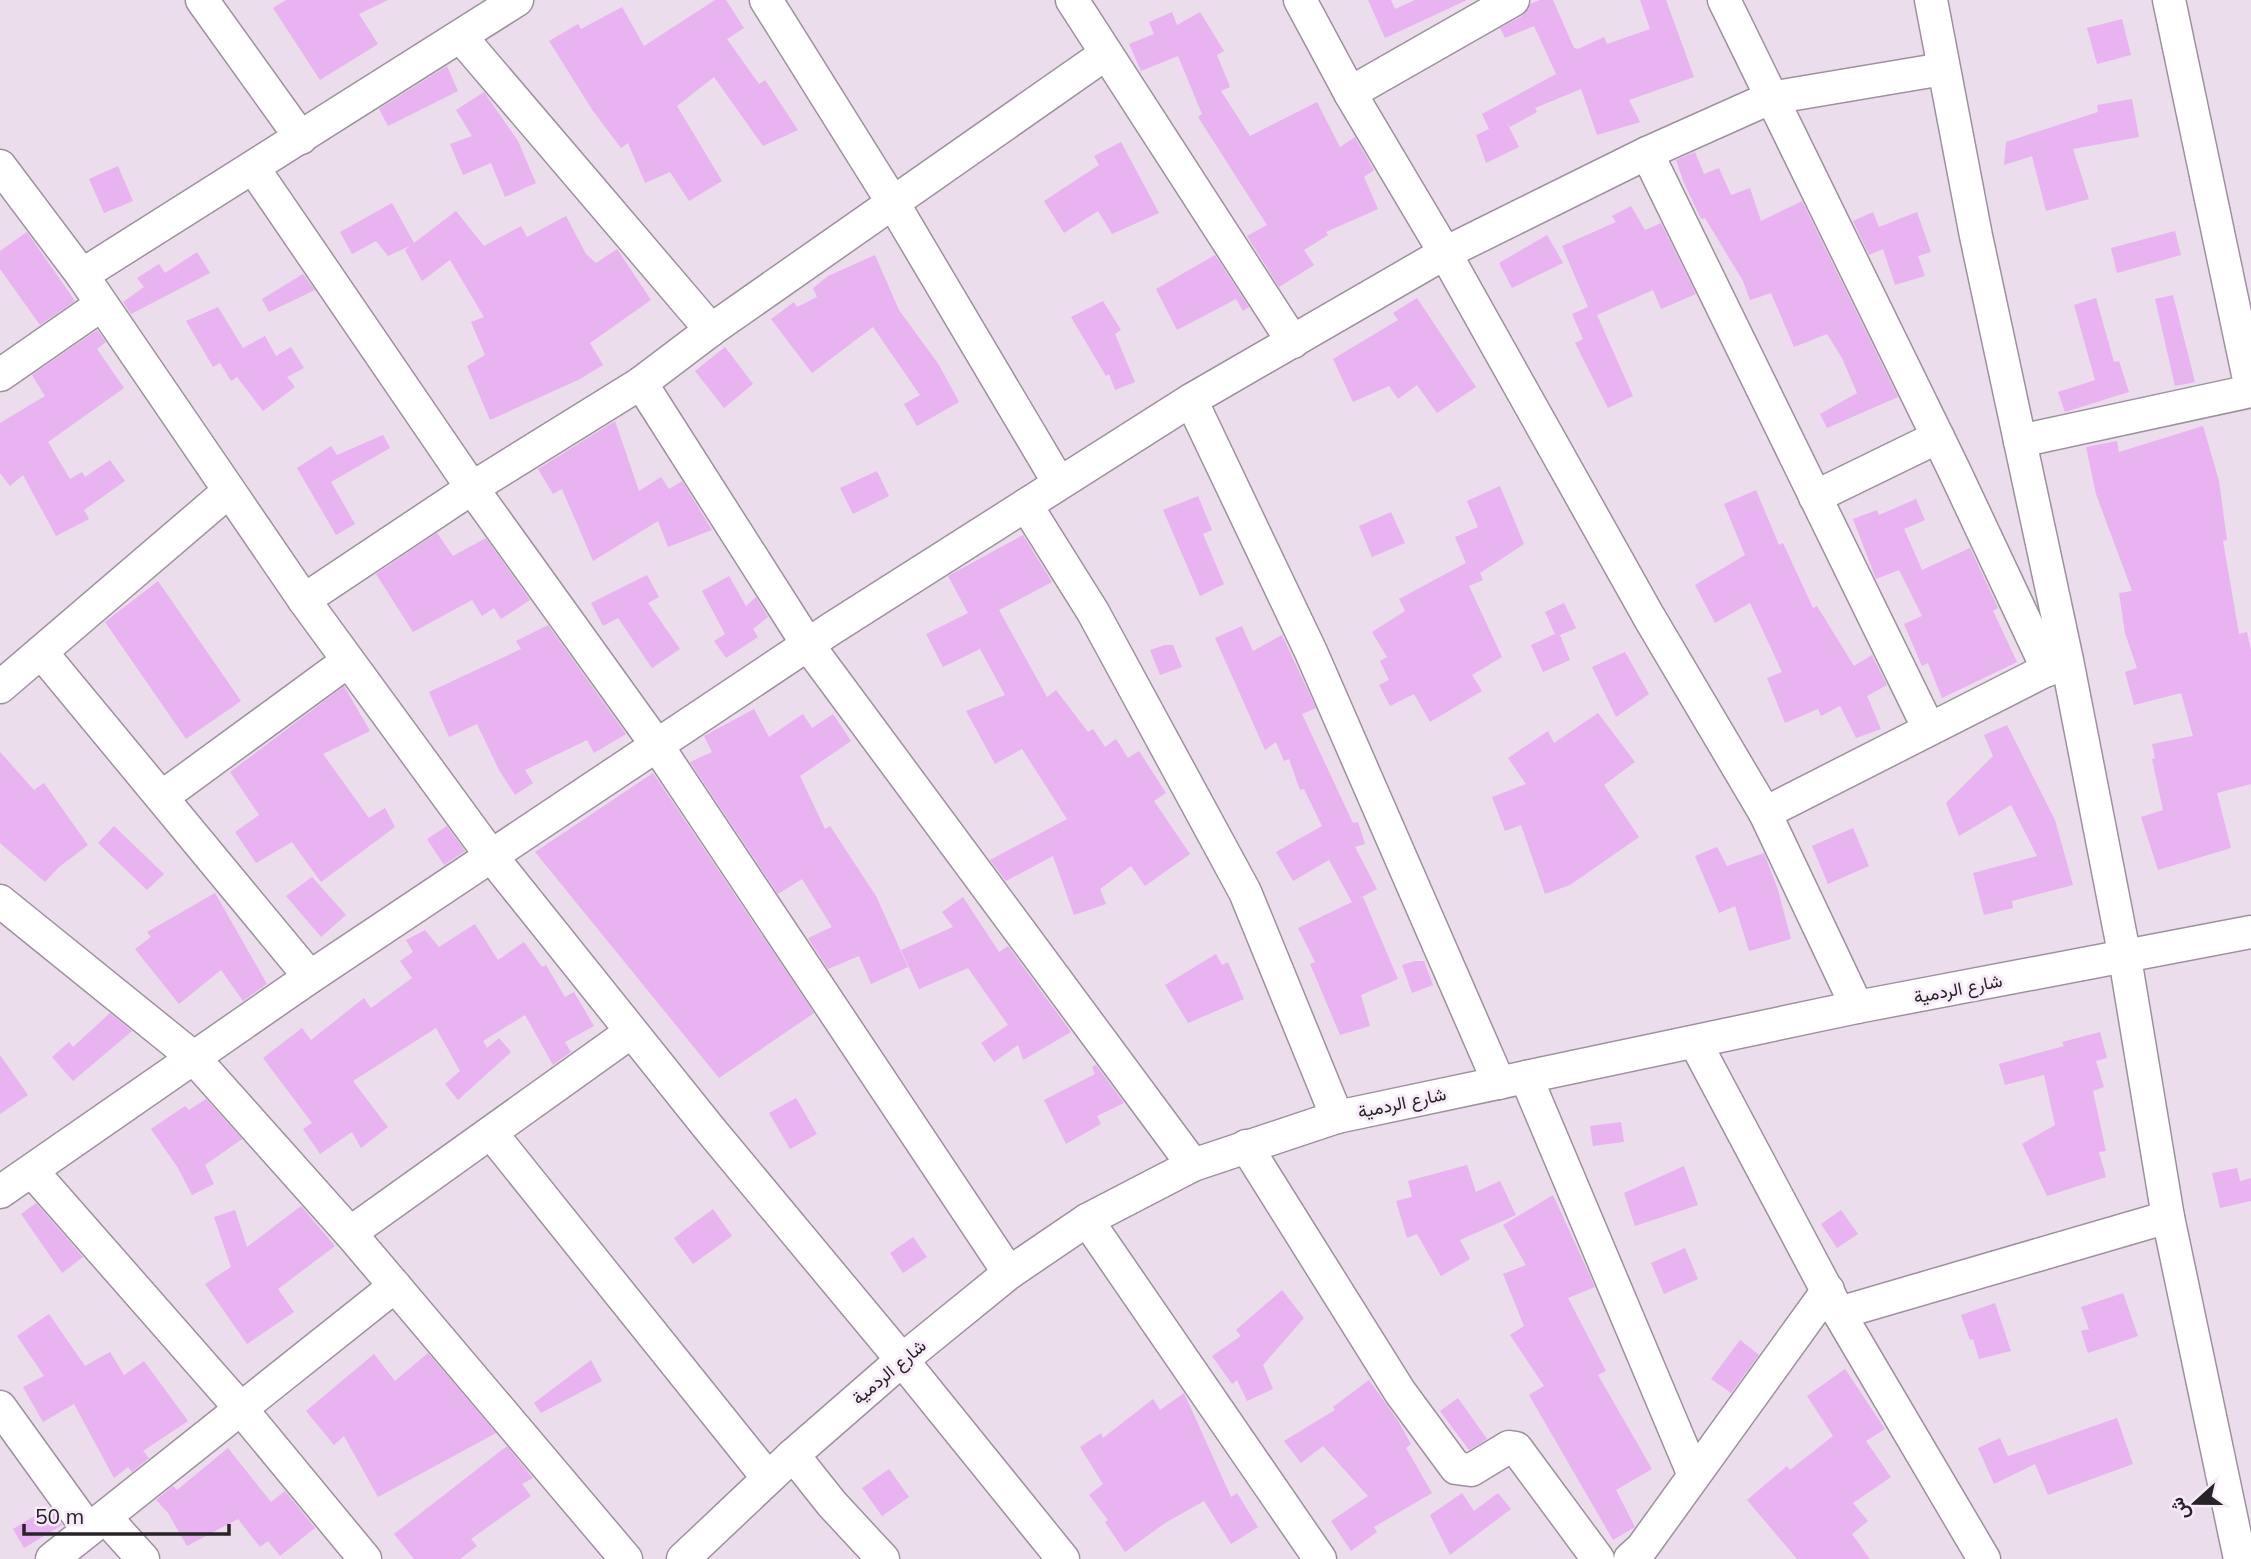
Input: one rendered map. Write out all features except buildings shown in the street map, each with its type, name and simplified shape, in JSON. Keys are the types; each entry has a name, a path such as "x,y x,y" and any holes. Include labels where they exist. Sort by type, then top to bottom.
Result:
{"street":[{"path":"202,0 301,138"},
{"path":"82,275 461,37 481,9 517,0"},
{"path":"766,0 893,203 1059,483"},
{"path":"1072,0 1104,55 1293,342"},
{"path":"1300,0 1350,93 1445,253 1649,617 1765,813 1857,1007"},
{"path":"1350,93 1513,0"},
{"path":"1724,0 1938,437 2057,665"},
{"path":"1931,0 2020,441 2057,665 2125,958 2168,1217 2243,1546"},
{"path":"2020,441 2251,390 2169,0"},
{"path":"461,37 711,330"},
{"path":"304,600 472,488 642,383 711,330 1104,55"},
{"path":"0,1192 310,976 807,645 1191,400 1445,253 1647,153 1770,98 1943,69"},
{"path":"1647,153 1929,729"},
{"path":"0,166 82,275 304,600 492,857 631,1032 1063,1559"},
{"path":"254,169 472,488 656,744 1009,1273"},
{"path":"0,375 100,305"},
{"path":"642,383 807,645 1193,1165"},
{"path":"1191,400 1513,1080 1693,1473"},
{"path":"1815,497 1938,437"},
{"path":"0,687 229,491"},
{"path":"1026,505 1093,612 1245,892 1337,1117"},
{"path":"41,652 310,976"},
{"path":"162,797 348,661"},
{"path":"1765,813 2057,665"},
{"path":"6,914 193,1057 350,1233 626,1559"},
{"name":"شارع الردمية","path":"684,1559 793,1455 902,1360 1009,1273 1087,1220 1193,1165 1337,1117 1857,1007 2251,932"},
{"path":"350,1233 631,1032"},
{"path":"1695,1042 1834,1301 1984,1559"},
{"path":"491,1133 768,1478"},
{"path":"1246,1146 1401,1392 1456,1468 1471,1470 1509,1447 1516,1448 1598,1559"},
{"path":"32,1171 241,1409 365,1559"},
{"path":"1641,1556 1693,1473 1834,1301 2168,1217"},
{"path":"1087,1220 1320,1559"},
{"path":"52,1559 394,1286"},
{"path":"0,1407 97,1524 143,1559"},
{"path":"793,1455 832,1504 883,1559"}]}
